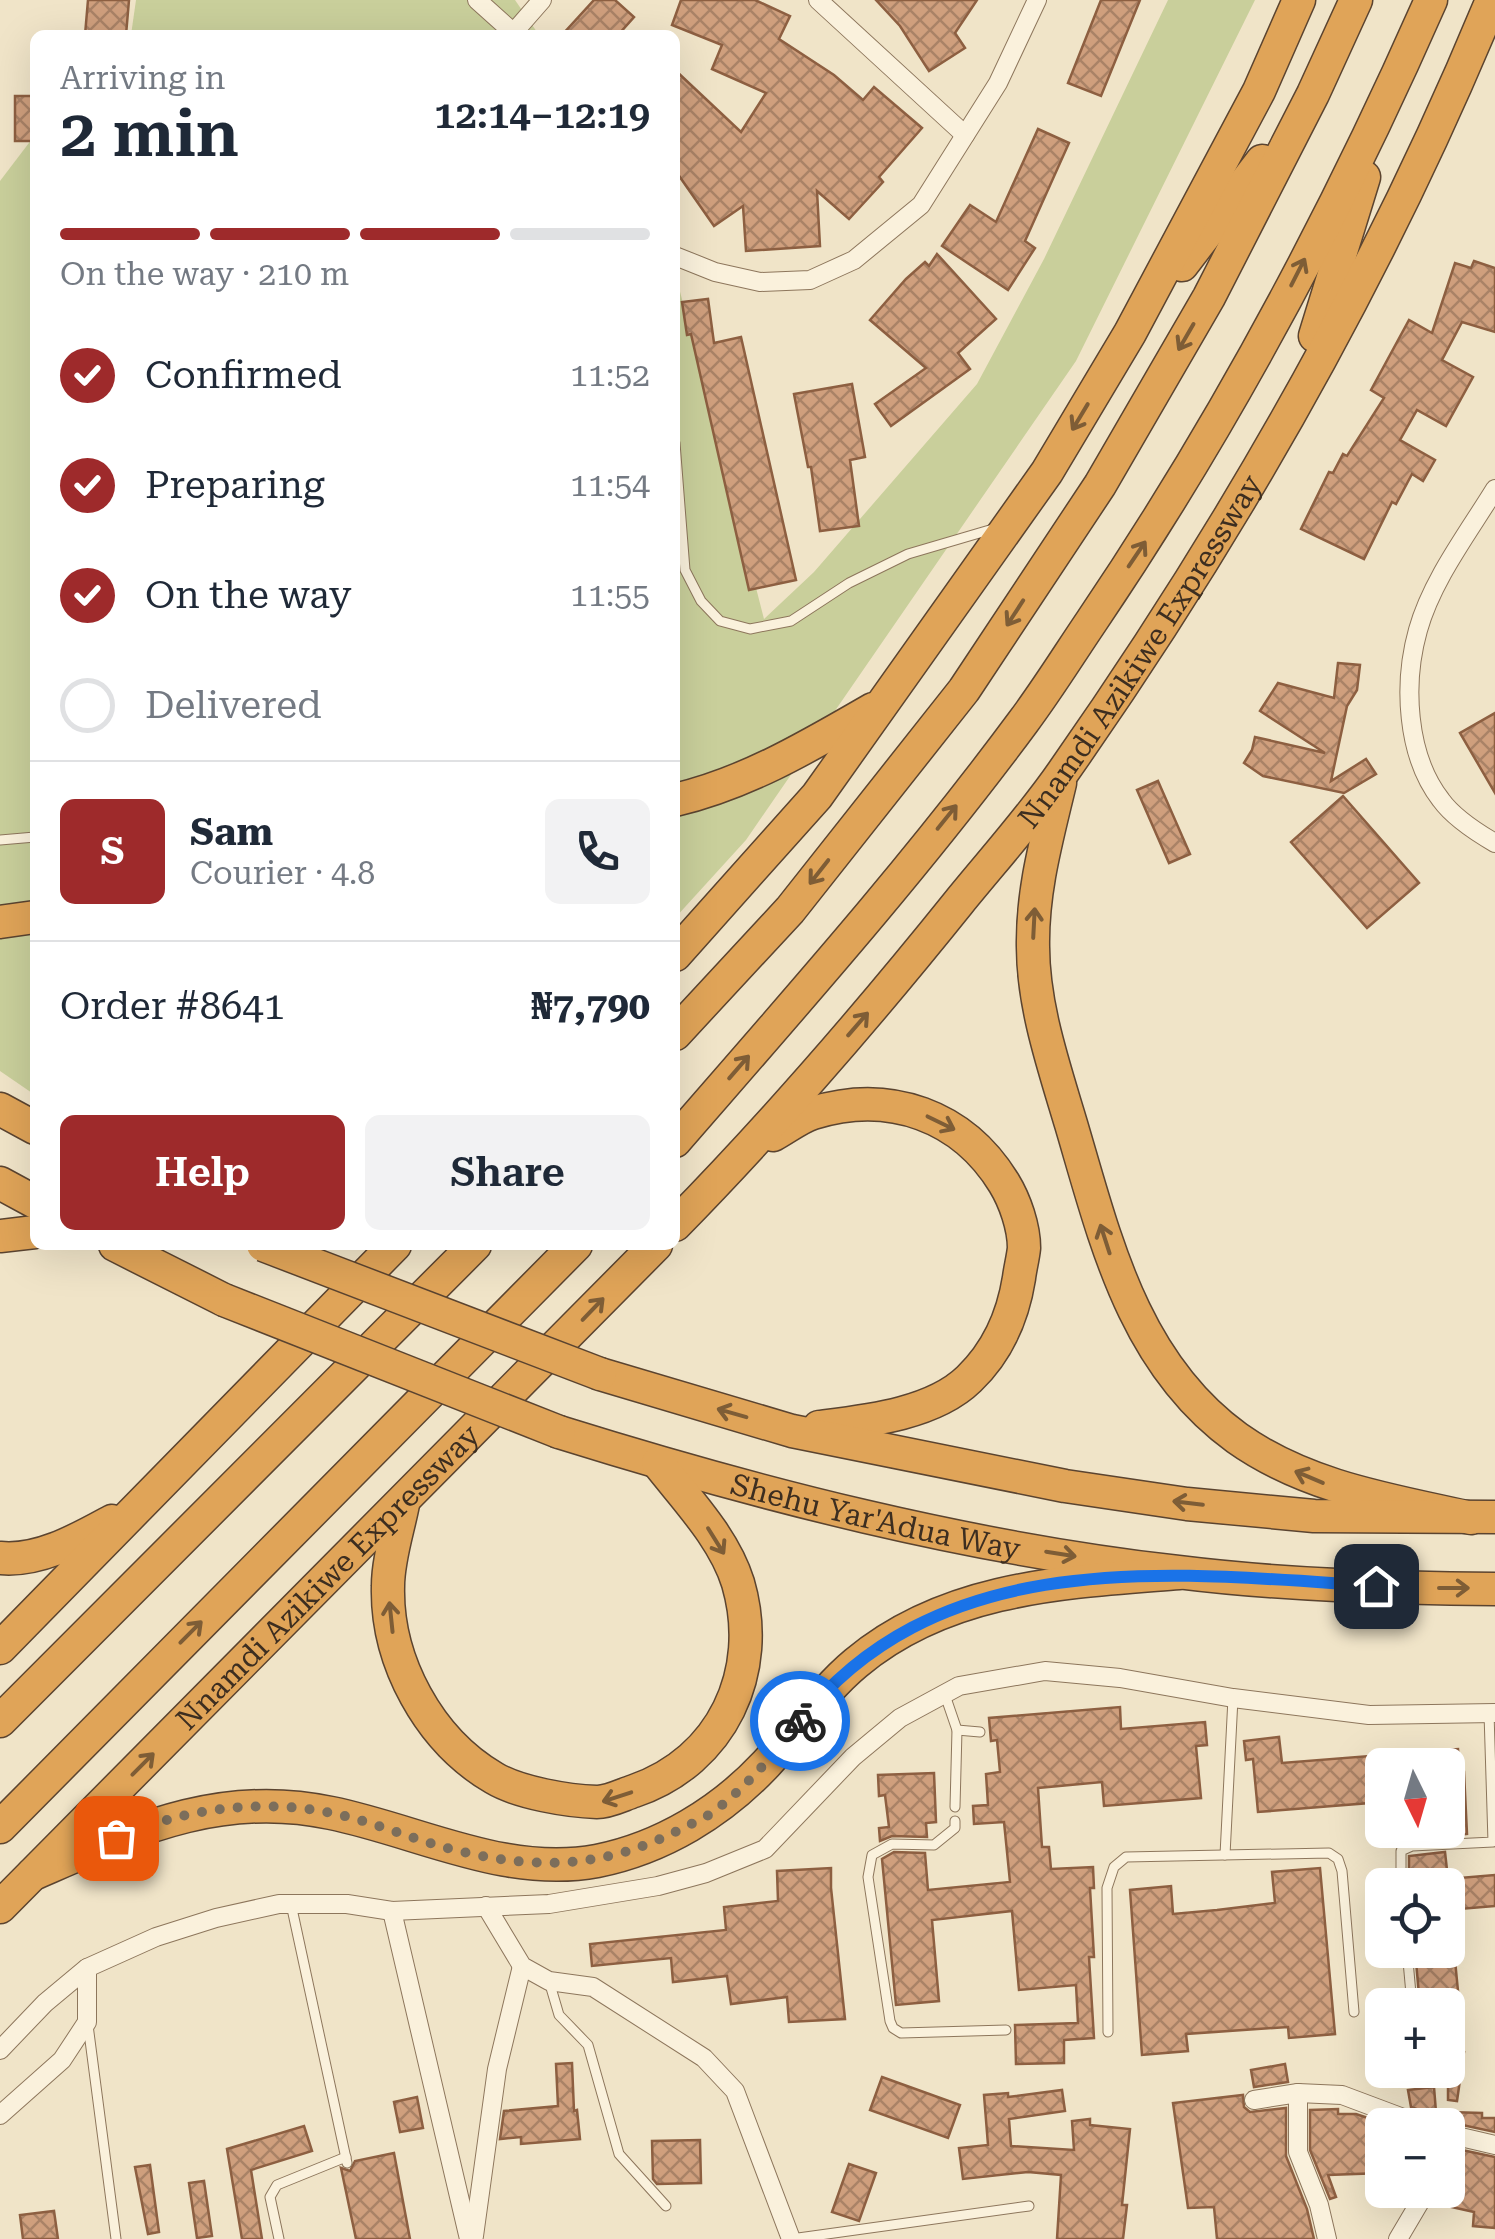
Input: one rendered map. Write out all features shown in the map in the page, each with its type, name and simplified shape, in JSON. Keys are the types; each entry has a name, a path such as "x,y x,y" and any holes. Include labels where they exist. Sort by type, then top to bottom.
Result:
{"highway":[{"path":"680,949 817,796 1047,472 1130,333 1258,91 1299,0"},
{"path":"680,1029 790,910 964,690 1100,484 1208,297 1313,94 1356,0"},
{"name":"Nnamdi Azikiwe Expressway","path":"680,1134 837,955 1023,722 1163,515 1269,328 1389,95 1431,0"},
{"name":"Nnamdi Azikiwe Expressway","path":"680,1220 752,1147 898,977 1062,774 1219,535 1292,412 1384,238 1492,0"},
{"path":"1130,333 1313,94"},
{"path":"1292,412 1389,95"},
{"path":"680,799 718,790 777,763 885,702"},
{"path":"1062,774 1035,888 1032,950 1039,1000 1053,1065 1101,1228 1140,1326 1167,1369 1208,1413 1236,1437 1281,1465 1331,1486 1483,1518"},
{"path":"0,922 30,917"},
{"path":"752,1147 812,1114 858,1104 909,1108 951,1126 987,1155 1014,1200 1024,1246 1016,1300 999,1342 968,1381 930,1402 888,1418 792,1431"},
{"path":"0,1108 30,1125"},
{"path":"0,1183 30,1199"},
{"path":"0,1236 30,1233"},
{"name":"Shehu Yar'Adua Way","path":"125,1250 224,1300 559,1432 780,1496 1034,1550 1179,1573 1415,1588 1495,1589"},
{"name":"Shehu Yar'Adua Way","path":"276,1250 600,1374 792,1431 1065,1486 1187,1504 1314,1516 1483,1518"},
{"path":"0,1648 390,1250"},
{"path":"0,1721 469,1250"},
{"name":"Nnamdi Azikiwe Expressway","path":"0,1826 571,1250"},
{"name":"Nnamdi Azikiwe Expressway","path":"0,1907 651,1250"},
{"path":"403,1504 388,1586 394,1636 407,1681 442,1736 495,1779 545,1795 601,1802 661,1782 702,1750 730,1708 745,1665 746,1619 737,1580 717,1540 658,1463"},
{"path":"0,1558 11,1560 64,1546 142,1505"},
{"path":"33,1874 143,1826 256,1805 330,1812 463,1852 544,1864 597,1861 650,1845 714,1812 766,1764 812,1706 858,1661 904,1632 965,1602 1038,1584 1179,1573"}],"street":[{"path":"477,0 511,30"},
{"path":"518,30 542,0"},
{"path":"818,0 966,135"},
{"path":"680,258 714,272 760,282 810,280 854,260 921,205 998,83 1037,0"},
{"path":"1495,489 1441,577 1418,629 1409,702 1418,754 1440,800 1476,832 1495,843"},
{"path":"0,2050 45,2002 87,1968 172,1932 232,1914 291,1904 346,1904 392,1910 549,1904 658,1886 706,1873 765,1849 853,1757 900,1718 959,1686 1045,1671 1120,1678 1233,1698 1368,1715 1492,1713"},
{"path":"486,1906 522,1966 549,1981 593,1987 704,2058 735,2091 792,2239"},
{"path":"392,1910 471,2239"},
{"path":"471,2239 497,2069 522,1966"},
{"path":"0,2116 62,2060 88,2022 87,1968"},
{"path":"1298,2093 1298,2152 1327,2239"},
{"path":"1254,2100 1298,2093 1342,2095 1377,2108"},
{"path":"1465,2138 1495,2144"},
{"path":"1398,2239 1416,2208"}],"lane":[{"path":"680,506 685,570 700,601 720,621 750,629 791,621 849,583 908,554 1006,526"},
{"path":"0,840 30,838"},
{"path":"944,1692 957,1730 955,1806"},
{"path":"1225,1855 1233,1698"},
{"path":"1401,1868 1401,1851 1412,1846 1494,1842 1492,1713"},
{"path":"957,1730 980,1732"},
{"path":"955,1821 955,1828 934,1845 892,1844 872,1855 868,1877 890,2021 901,2033 1006,2030"},
{"path":"1108,2032 1107,1888 1114,1867 1126,1856 1329,1853 1338,1859 1354,2012"},
{"path":"278,2239 270,2197 277,2185 347,2160 291,1904"},
{"path":"549,1981 559,2015 588,2045 620,2154 666,2206"},
{"path":"88,2022 116,2239"},
{"path":"792,2239 1030,2206"}],"green space":[{"path":"136,0 515,0 536,30 132,30"},
{"path":"1168,0 1255,0 1076,361 746,840 680,913 680,291 764,619 814,572 977,384 1044,259"},
{"path":"30,142 30,1092 0,1071 0,181"}],"building":[{"path":"88,0 129,0 126,30 85,30"},
{"path":"594,0 615,0 634,17 622,30 567,30"},
{"path":"681,0 755,0 790,16 779,39 834,75 863,100 874,87 922,128 879,177 883,182 849,219 817,191 820,246 746,251 743,206 714,226 680,177 680,75 741,132 766,93 712,69 722,45 672,25"},
{"path":"876,0 977,0 955,33 965,48 929,71 900,26"},
{"path":"1101,0 1140,0 1101,96 1068,83"},
{"path":"15,96 30,96 30,141 15,141"},
{"path":"1038,129 1069,143 1025,241 1035,248 1008,290 942,246 970,205 996,222"},
{"path":"937,254 996,319 958,353 970,369 891,426 875,404 926,368 870,320 906,279 925,262 929,266"},
{"path":"1474,261 1495,268 1495,332 1462,322 1442,360 1473,377 1446,426 1417,410 1400,440 1435,460 1423,481 1412,474 1396,504 1392,502 1364,559 1301,529 1329,472 1333,473 1343,454 1347,456 1384,398 1371,390 1409,320 1432,333 1455,263 1471,268"},
{"path":"708,299 714,343 741,337 796,580 749,590 682,302"},
{"path":"852,384 865,457 850,460 859,526 820,531 811,467 794,394"},
{"path":"1338,663 1360,665 1357,690 1347,706 1331,781 1366,759 1376,774 1344,793 1263,776 1244,763 1255,737 1325,753 1260,711 1278,683 1334,698"},
{"path":"1495,713 1495,793 1460,733"},
{"path":"1158,781 1190,854 1169,863 1137,790"},
{"path":"1343,796 1419,883 1367,928 1291,842"},
{"path":"1120,1707 1121,1729 1205,1722 1207,1745 1196,1746 1201,1798 1104,1806 1102,1782 1038,1788 1042,1847 1049,1847 1051,1869 1093,1867 1094,1888 1090,1888 1094,1957 1089,1957 1094,2038 1064,2040 1064,2063 1016,2064 1015,2025 1078,2023 1076,1985 1019,1990 1012,1911 932,1920 939,2001 896,2005 882,1859 894,1852 925,1853 928,1890 1010,1882 1004,1822 974,1824 973,1806 988,1805 986,1774 1000,1772 997,1740 991,1741 989,1718"},
{"path":"1279,1737 1282,1763 1365,1756 1365,1803 1258,1812 1253,1759 1246,1760 1244,1741"},
{"path":"934,1773 936,1822 926,1823 927,1837 892,1836 880,1841 879,1828 889,1827 885,1795 879,1796 878,1775"},
{"path":"1445,1852 1447,1868 1409,1868 1409,1856"},
{"path":"831,1868 845,2019 789,2022 787,1997 731,2004 727,1976 673,1982 671,1958 592,1966 590,1944 726,1930 724,1907 778,1901 777,1871"},
{"path":"1320,1868 1335,2034 1289,2038 1288,2027 1186,2034 1188,2051 1142,2055 1130,1890 1171,1886 1173,1914 1217,1910 1275,1903 1272,1872"},
{"path":"1495,1875 1495,1906 1465,1909 1465,1878"},
{"path":"1417,1968 1456,1968 1458,1988 1418,1988"},
{"path":"572,2063 574,2111 577,2110 580,2139 521,2144 521,2137 500,2139 504,2111 558,2106 556,2064"},
{"path":"1285,2064 1288,2082 1254,2087 1251,2070"},
{"path":"882,2077 960,2105 948,2138 870,2110"},
{"path":"1434,2088 1436,2108 1411,2107 1408,2090"},
{"path":"1448,2088 1459,2088 1457,2101 1448,2100"},
{"path":"1062,2090 1065,2111 1009,2119 1011,2146 1074,2150 1072,2121 1090,2119 1090,2125 1130,2129 1122,2205 1127,2205 1123,2239 1057,2239 1061,2175 1028,2172 963,2179 959,2148 988,2145 984,2095 1008,2093 1008,2097"},
{"path":"1243,2095 1244,2107 1250,2112 1286,2108 1286,2156 1314,2239 1217,2239 1214,2207 1188,2208 1173,2103"},
{"path":"417,2097 423,2128 400,2132 394,2102"},
{"path":"1338,2109 1338,2114 1365,2117 1365,2174 1328,2175 1336,2197 1330,2199 1310,2150 1310,2110"},
{"path":"1465,2112 1495,2118 1495,2132 1465,2126"},
{"path":"304,2126 312,2151 251,2170 262,2239 242,2239 227,2149"},
{"path":"700,2140 701,2183 657,2184 653,2179 652,2141"},
{"path":"1465,2151 1495,2157 1495,2228 1473,2226 1474,2212 1456,2208 1465,2208"},
{"path":"394,2153 410,2239 356,2239 341,2168 350,2171 355,2161"},
{"path":"849,2164 876,2173 859,2221 832,2212"},
{"path":"150,2165 159,2232 148,2234 135,2167"},
{"path":"204,2181 212,2236 197,2238 189,2183"},
{"path":"54,2211 58,2239 23,2239 20,2215"}],"way so far":[{"path":"116,1838 143,1826 202,1812 256,1805 330,1812 463,1852 544,1864 597,1861 650,1845 714,1812 766,1764 800,1721"}],"route":[{"path":"800,1721 858,1661 904,1632 965,1602 1038,1584 1179,1573 1376,1586"}]}
